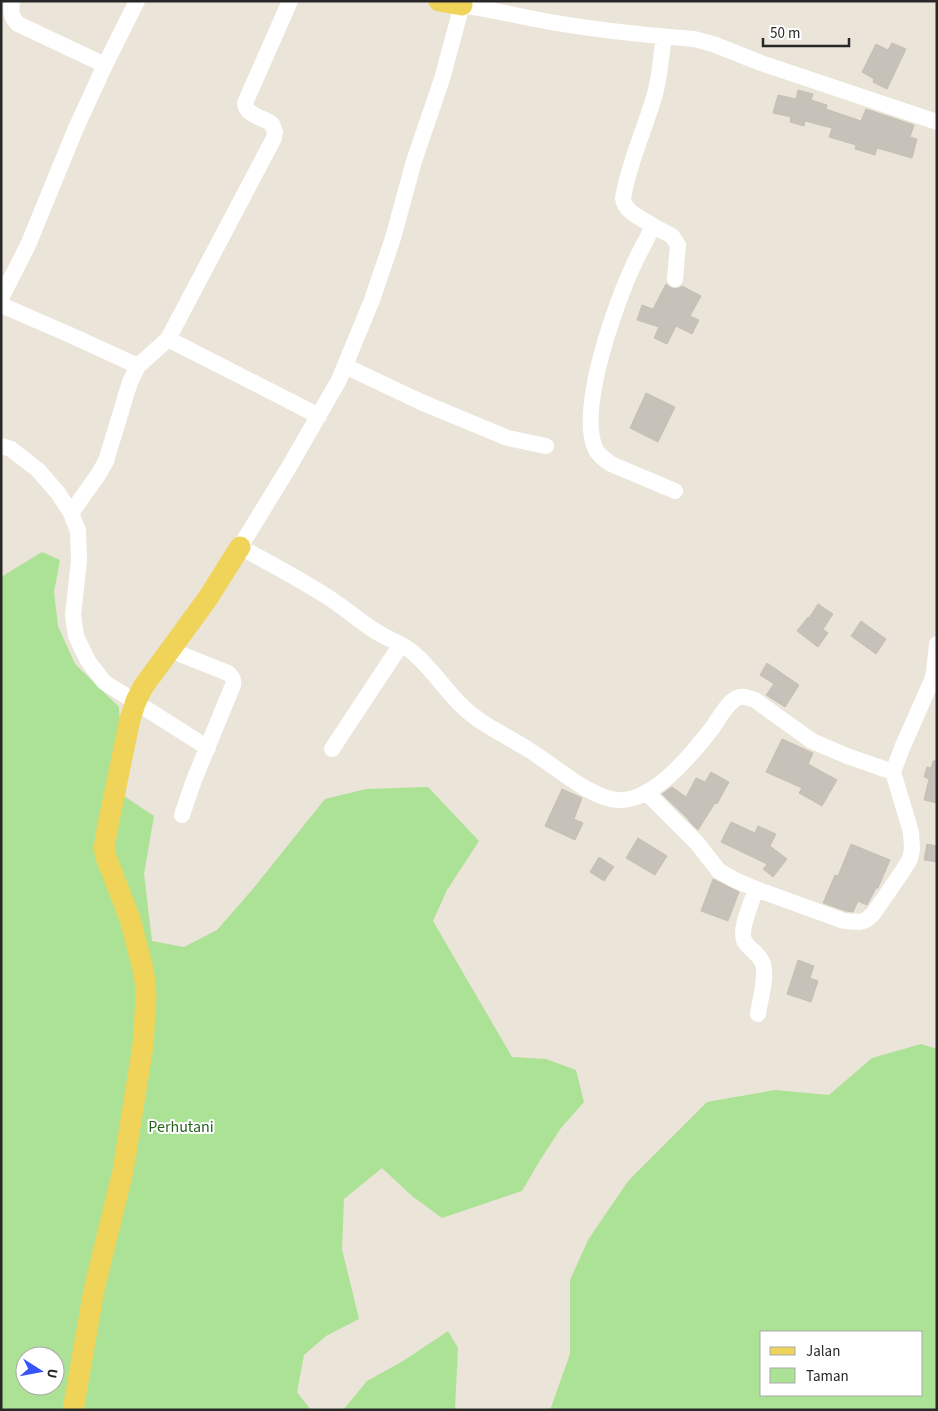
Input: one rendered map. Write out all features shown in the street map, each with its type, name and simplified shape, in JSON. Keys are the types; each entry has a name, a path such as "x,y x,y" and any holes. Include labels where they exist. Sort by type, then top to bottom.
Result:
{"main road":[{"path":"439,1 462,5"},
{"path":"73,1410 94,1290 123,1171 143,1045 146,998 142,965 130,919 104,848 130,719 136,701 143,687 208,598 240,547"}],"street":[{"path":"12,1 13,19 18,24 105,65"},
{"path":"1,298 28,246 76,128 137,1"},
{"path":"71,513 106,461 130,382 138,366 168,339 274,138 275,132 272,124 249,112 245,108 245,103 290,1"},
{"path":"893,772 812,741 755,700 739,697 732,701 678,768 647,792 632,799 619,800 607,798 590,790 474,716 460,704 410,651 386,638 325,595 240,547 319,416 345,366 372,300 393,238 414,161 442,79 462,5 490,5 546,21 603,30 694,39 937,122"},
{"path":"664,37 654,95 633,160 623,204 627,209 676,240 678,245 675,279"},
{"path":"653,226 633,265 611,320 595,382 590,430 595,448 604,460 675,491"},
{"path":"1,306 138,366"},
{"path":"168,339 319,416"},
{"path":"345,366 421,402 508,438 546,446"},
{"path":"1,446 11,449 38,470 58,493 71,513 78,531 79,551 73,615 76,636 88,661 104,682 208,748"},
{"path":"647,792 720,871 735,880 844,921 860,922 866,920 873,914 910,859 912,849 911,832 893,772 932,680 937,644"},
{"path":"332,749 400,646"},
{"path":"170,650 228,673 232,676 233,685 194,780 182,815"},
{"path":"756,889 743,932 745,942 763,963 764,974 758,1014"}],"green space":[{"name":"Perhutani","path":"42,552 60,560 54,592 58,626 75,664 119,707 124,796 154,816 144,874 152,941 184,947 217,930 252,890 325,799 366,789 428,787 479,841 447,890 433,921 512,1057 546,1059 576,1070 584,1102 561,1128 522,1191 442,1218 412,1196 382,1168 344,1199 342,1249 359,1319 326,1336 304,1355 297,1392 311,1410 1,1410 1,577"},
{"path":"921,1044 937,1049 937,1410 550,1410 570,1354 570,1280 588,1240 628,1181 707,1102 775,1090 829,1095 872,1058"},
{"path":"448,1331 458,1348 455,1410 343,1410 367,1381 403,1361"}],"building":[{"path":"892,43 906,49 887,89 873,82 874,79 862,72 876,44 888,50"},
{"path":"798,90 813,94 811,100 827,105 826,109 861,121 866,109 914,125 910,137 917,139 912,158 877,148 875,155 855,149 856,145 829,137 832,128 805,121 804,126 790,122 791,117 773,113 778,95 796,99"},
{"path":"666,284 674,289 682,286 701,296 690,316 699,320 692,334 676,326 667,344 654,338 659,327 637,320 642,305 653,309"},
{"path":"646,393 675,407 658,442 630,428"},
{"path":"818,604 833,614 823,629 828,633 818,647 797,631"},
{"path":"861,621 886,639 876,654 851,636"},
{"path":"767,663 799,685 785,707 766,695 774,684 760,675"},
{"path":"782,739 813,753 808,764 837,780 822,806 799,793 802,788 766,772"},
{"path":"933,761 937,761 937,803 924,800 929,779 924,777 927,767 931,768"},
{"path":"711,772 729,782 717,804 715,803 698,830 662,794 672,787 686,797 696,778 705,782"},
{"path":"562,789 582,798 574,819 583,823 575,840 545,826"},
{"path":"731,822 755,833 758,826 776,834 770,846 787,859 773,877 763,869 767,864 721,842"},
{"path":"638,838 667,856 655,875 626,858"},
{"path":"851,844 890,860 878,888 876,888 867,905 858,901 853,912 823,903 835,875 838,876"},
{"path":"927,844 937,846 937,862 924,860"},
{"path":"599,857 614,867 604,881 590,872"},
{"path":"713,879 739,892 728,921 701,911"},
{"path":"798,960 814,966 810,978 818,981 811,1002 787,994"}]}
